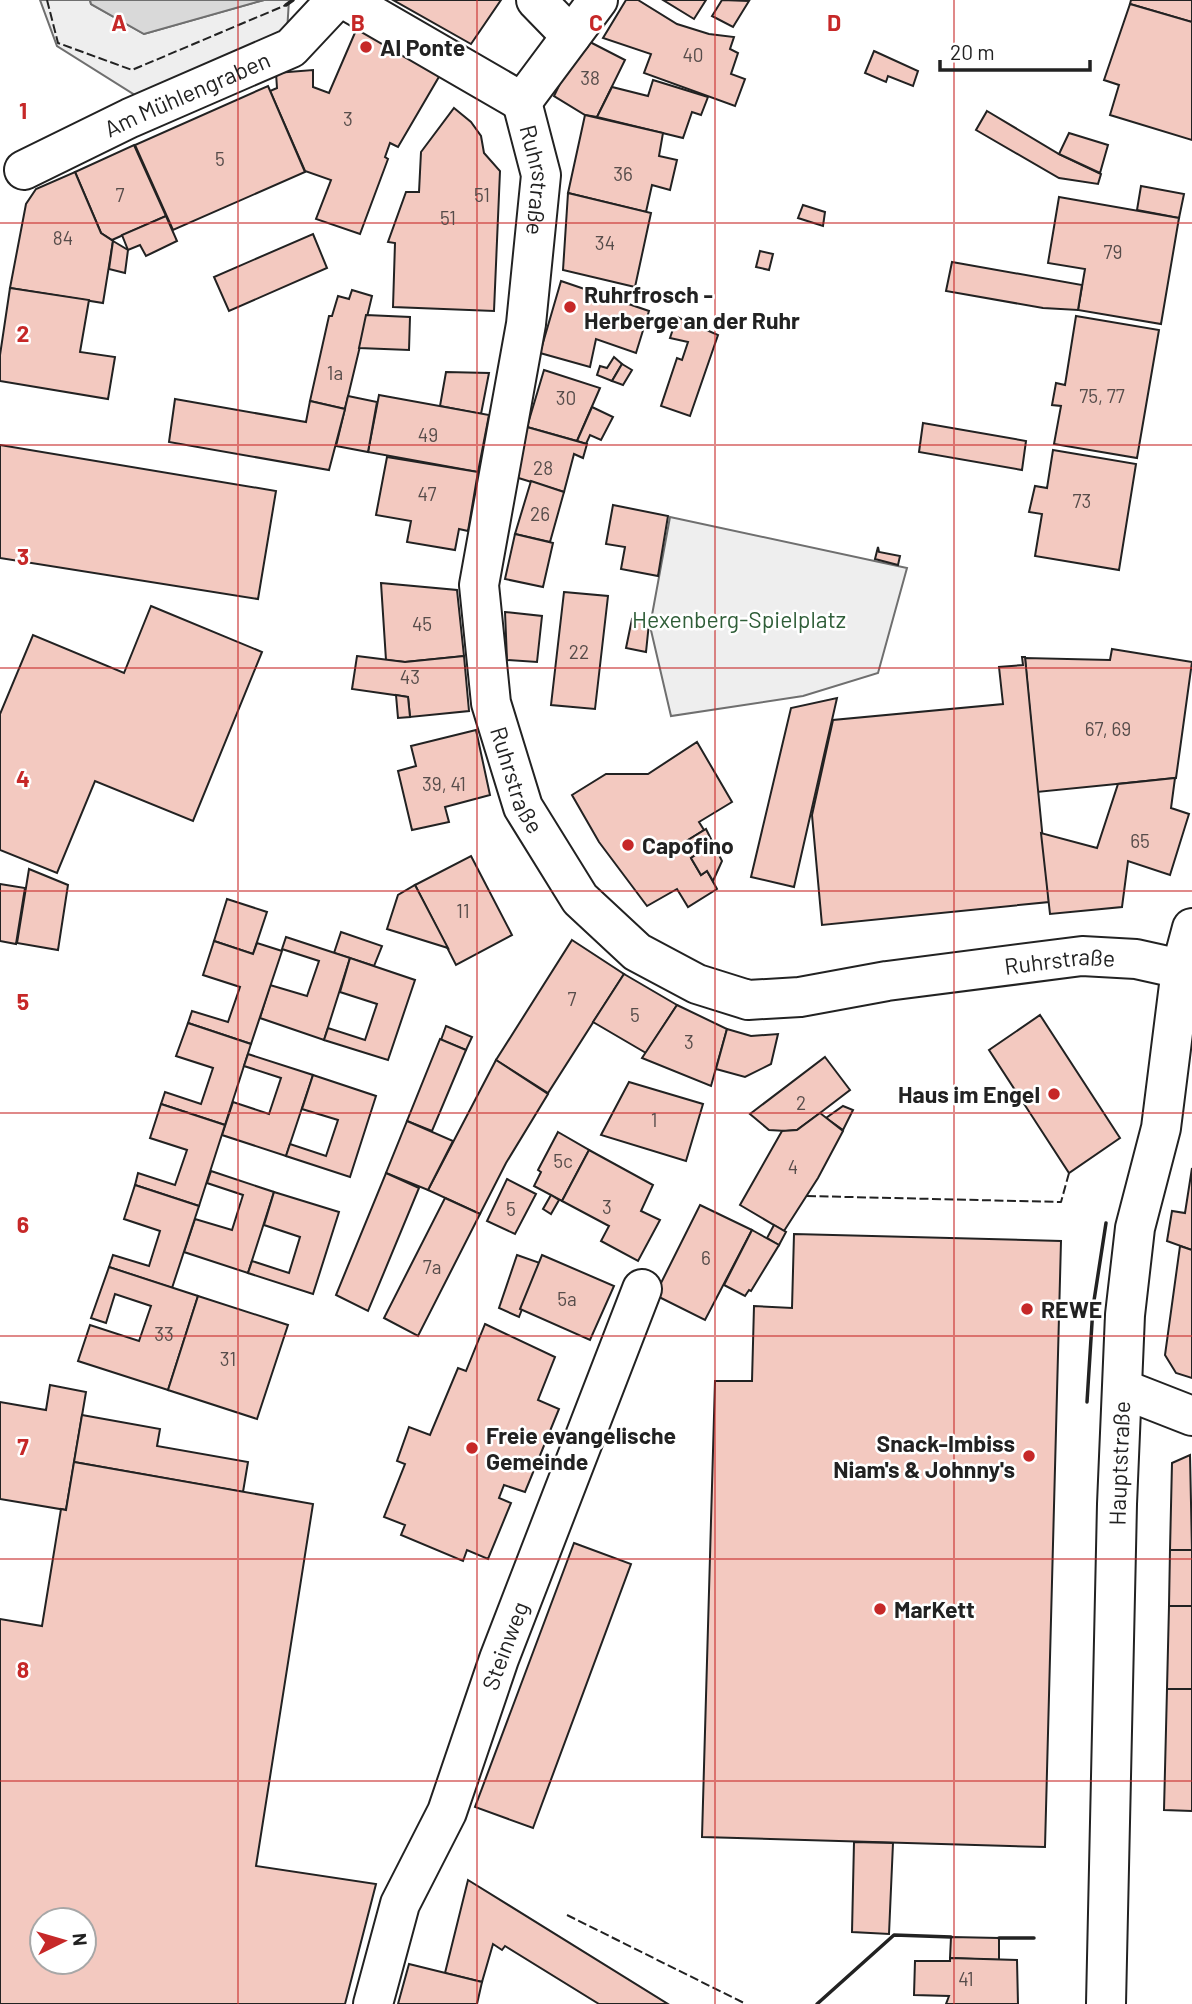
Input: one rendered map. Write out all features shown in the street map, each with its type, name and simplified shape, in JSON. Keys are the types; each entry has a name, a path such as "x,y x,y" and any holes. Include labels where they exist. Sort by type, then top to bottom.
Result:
{"street":[{"name":"Am Mühlengraben","path":"24,170 130,118 291,48 336,0"},
{"path":"346,0 522,102"},
{"path":"536,0 571,36"},
{"name":"Ruhrstraße","path":"598,0 522,102 541,174 526,324 479,585 491,703 523,807 580,899 637,952 697,984 748,1000 800,997 887,981 1082,956 1136,960 1181,969"},
{"name":"Hauptstraße","path":"1107,2004 1117,1504 1125,1315 1135,1227 1161,1128 1181,969 1192,928"},
{"name":"Steinweg","path":"373,2004 400,1904 447,1812 499,1658 642,1289"},
{"path":"1123,1389 1192,1416"}],"green space":[{"path":"40,0 90,0 91,4 144,34 264,0 289,0 287,32 143,100 57,46"},
{"name":"Hexenberg-Spielplatz","path":"670,517 907,568 878,673 803,696 671,716 650,626"}],"shaded area":[{"path":"90,0 264,0 144,34 91,4"}],"building":[{"path":"393,0 501,0 471,44"},
{"path":"626,0 638,0 677,24 709,34 734,37 730,49 738,53 731,74 745,79 735,106 644,73 651,54 603,38"},
{"path":"663,0 706,0 694,19"},
{"path":"722,0 749,1 733,27 712,16"},
{"path":"1131,0 1192,0 1192,22 1130,4"},
{"path":"1130,4 1192,22 1192,140 1110,115 1119,85 1104,80"},
{"path":"357,28 440,75 398,147 390,143 385,157 388,159 360,234 316,219 331,180 305,171 270,91 277,88 276,73 313,70 313,87 329,93"},
{"path":"588,41 625,60 597,117 585,115 554,96 568,67"},
{"path":"874,51 918,71 913,86 888,76 886,82 865,73"},
{"path":"653,80 708,97 701,115 692,112 683,138 597,117 612,87 648,96"},
{"path":"268,86 305,172 173,230 135,145"},
{"path":"454,108 471,122 481,136 484,153 500,171 494,311 393,307 395,243 388,242 406,192 419,192 421,152"},
{"path":"987,111 1059,154 1101,174 1098,184 1059,178 976,130"},
{"path":"585,115 663,133 659,156 677,160 670,190 652,185 646,212 568,193"},
{"path":"1069,133 1108,145 1100,173 1059,154"},
{"path":"134,145 166,216 112,240 101,233 75,172"},
{"path":"75,172 101,233 113,241 103,303 10,288 26,204 36,189"},
{"path":"1141,186 1184,194 1179,218 1137,210"},
{"path":"568,193 651,213 635,287 563,270"},
{"path":"1059,197 1179,218 1161,324 1078,310 1085,269 1048,263"},
{"path":"803,205 825,212 823,226 798,218"},
{"path":"166,216 177,241 146,256 140,245 128,250 122,235"},
{"path":"313,234 327,268 229,311 214,277"},
{"path":"113,241 128,250 125,273 109,269"},
{"path":"760,251 773,254 769,270 756,267"},
{"path":"952,262 1082,285 1078,310 1043,308 946,291"},
{"path":"561,281 649,311 636,353 596,339 590,367 540,353"},
{"path":"10,288 89,300 80,352 115,357 108,399 0,381 0,355"},
{"path":"352,290 372,296 345,409 310,401 329,316 332,316 338,296 349,299"},
{"path":"366,315 410,317 409,350 359,348"},
{"path":"1076,316 1159,330 1137,458 1054,444 1061,406 1052,405 1056,383 1065,385"},
{"path":"677,317 718,335 690,416 661,406 677,358 682,360 688,342 670,338"},
{"path":"614,357 622,364 612,381 597,375 600,366 607,368"},
{"path":"622,364 632,370 623,385 612,381"},
{"path":"544,370 600,388 577,441 527,427"},
{"path":"446,372 489,373 481,414 440,406"},
{"path":"379,395 489,415 478,472 368,452"},
{"path":"348,396 377,402 368,452 336,446"},
{"path":"175,399 306,422 310,401 345,409 329,470 169,442"},
{"path":"592,407 613,417 601,440 590,435 586,444 577,441"},
{"path":"923,423 1026,441 1022,470 919,452"},
{"path":"527,427 587,444 583,458 574,454 564,492 512,476"},
{"path":"0,445 276,491 258,599 0,558"},
{"path":"1053,450 1136,464 1119,570 1035,556 1042,514 1029,512 1035,486 1047,488"},
{"path":"387,457 478,472 468,531 459,529 455,550 407,542 411,521 376,515"},
{"path":"531,481 564,492 550,542 515,534"},
{"path":"613,505 668,516 658,576 621,569 625,547 606,544"},
{"path":"515,534 553,543 543,587 505,579"},
{"path":"878,547 879,552 900,556 898,565 875,559"},
{"path":"381,583 457,590 464,656 405,662 386,660"},
{"path":"564,592 608,596 595,709 551,705"},
{"path":"151,606 262,652 193,821 95,781 57,873 0,850 0,714 33,635 124,673"},
{"path":"505,612 542,616 537,662 507,660"},
{"path":"632,619 649,623 646,652 626,648"},
{"path":"1112,649 1192,662 1176,778 1037,792 1025,658 1110,660"},
{"path":"357,656 405,662 464,656 469,711 410,717 408,697 352,689"},
{"path":"1022,657 1025,657 1049,902 822,925 812,815 833,720 1003,704 999,667 1023,665"},
{"path":"396,695 408,697 410,717 398,718"},
{"path":"837,698 794,887 751,877 791,708"},
{"path":"476,730 490,795 445,807 449,822 412,830 398,771 416,766 411,746"},
{"path":"697,742 732,802 699,822 704,830 688,840 697,854 691,858 701,875 707,871 717,889 688,907 677,889 647,906 599,842 572,795 606,774 648,774"},
{"path":"1175,778 1171,808 1189,814 1170,875 1128,861 1122,907 1050,914 1041,833 1097,848 1118,784"},
{"path":"706,829 722,861 713,881 707,871 701,875 691,858 697,854 688,840"},
{"path":"471,856 512,935 456,965 415,885"},
{"path":"29,869 68,885 58,950 17,943"},
{"path":"0,884 25,888 16,944 0,941"},
{"path":"415,885 448,948 387,929 398,895"},
{"path":"227,899 267,912 253,954 214,941"},
{"path":"341,932 382,946 374,966 334,953"},
{"path":"286,937 350,958 324,1040 260,1018 270,985 307,996 319,961 282,949"},
{"path":"572,940 624,974 548,1093 496,1060"},
{"path":"214,941 253,954 257,943 282,951 251,1044 188,1023 192,1011 228,1022 240,987 203,975"},
{"path":"350,958 415,980 388,1060 324,1040 328,1028 365,1040 377,1004 340,992"},
{"path":"624,974 677,1005 646,1053 593,1022"},
{"path":"677,1005 727,1029 711,1086 642,1058"},
{"name":"Haus im Engel","path":"1040,1015 1120,1138 1069,1173 989,1050"},
{"path":"188,1023 251,1044 225,1125 161,1104 165,1092 201,1104 213,1068 176,1056"},
{"path":"446,1026 472,1037 466,1050 441,1040"},
{"path":"727,1029 751,1036 778,1034 771,1064 745,1077 716,1069"},
{"path":"440,1039 466,1050 432,1131 407,1121"},
{"path":"248,1054 313,1075 286,1156 222,1135 233,1102 269,1114 281,1078 244,1066"},
{"path":"825,1057 850,1090 820,1113 797,1130 786,1131 769,1130 750,1114"},
{"path":"496,1060 548,1094 506,1163 480,1214 428,1190"},
{"path":"313,1075 376,1096 350,1177 286,1156 290,1144 326,1156 338,1120 302,1109"},
{"path":"629,1082 703,1104 686,1161 601,1135"},
{"path":"161,1104 225,1125 199,1206 135,1185 138,1173 175,1185 187,1150 150,1138"},
{"path":"843,1106 853,1110 843,1130 826,1118"},
{"path":"820,1113 843,1131 818,1178 784,1231 740,1205 782,1131 797,1130"},
{"path":"407,1121 453,1141 428,1190 386,1173"},
{"path":"558,1132 589,1150 562,1201 534,1186 541,1172 538,1170"},
{"path":"589,1150 653,1185 641,1211 660,1220 638,1261 601,1241 609,1226 562,1201"},
{"path":"1192,1168 1192,1250 1167,1241 1172,1211 1185,1213"},
{"path":"211,1171 274,1192 248,1273 184,1252 195,1219 232,1230 243,1195 207,1183"},
{"path":"386,1173 419,1188 368,1311 336,1295"},
{"path":"507,1179 536,1194 515,1234 487,1221"},
{"path":"135,1185 199,1206 172,1288 109,1267 113,1255 149,1266 160,1231 124,1219"},
{"path":"274,1192 339,1212 313,1294 248,1273 252,1261 289,1273 300,1237 264,1225"},
{"path":"551,1195 559,1200 551,1214 543,1209"},
{"path":"445,1198 480,1214 418,1336 384,1318"},
{"path":"700,1205 752,1230 705,1320 655,1295"},
{"path":"774,1225 786,1232 779,1245 767,1238"},
{"path":"752,1230 779,1245 751,1291 745,1296 724,1285"},
{"name":"MarKett","path":"794,1234 1061,1241 1045,1847 702,1837 715,1381 752,1381 754,1306 792,1308"},
{"path":"1180,1246 1192,1250 1192,1378 1176,1373 1165,1355"},
{"path":"517,1255 540,1263 519,1317 499,1308"},
{"path":"542,1255 614,1286 590,1340 520,1309"},
{"path":"109,1267 198,1296 168,1390 78,1361 90,1325 139,1341 151,1306 115,1294 106,1323 91,1318"},
{"path":"198,1296 288,1325 257,1419 168,1390"},
{"name":"Freie evangelische Gemeinde","path":"485,1324 555,1357 538,1400 559,1409 525,1492 504,1485 499,1498 511,1503 488,1559 467,1550 463,1561 401,1535 405,1525 384,1517 405,1464 397,1461 409,1427 430,1435 458,1368 466,1371"},
{"path":"50,1385 86,1392 66,1510 0,1499 0,1402 46,1410"},
{"path":"82,1415 160,1429 157,1446 248,1462 243,1492 74,1462"},
{"path":"1190,1455 1192,1550 1170,1550 1172,1463"},
{"path":"74,1462 313,1504 256,1866 376,1884 345,2004 0,2004 0,1619 42,1626 61,1509 66,1510"},
{"path":"574,1543 631,1564 533,1828 475,1807"},
{"path":"1170,1550 1192,1550 1192,1606 1169,1606"},
{"path":"1169,1606 1192,1606 1192,1689 1167,1689"},
{"path":"1167,1689 1192,1689 1192,1811 1164,1810"},
{"path":"854,1842 893,1843 889,1934 852,1932"},
{"path":"468,1880 668,2004 599,2004 505,1946 502,1950 493,1944 482,1982 445,1973"},
{"path":"951,1937 999,1938 999,1960 950,1958"},
{"path":"950,1958 1017,1960 1018,2004 946,2004 949,1996 914,1995 915,1961 950,1961"},
{"path":"409,1964 482,1982 477,2004 398,2004"}],"fence":[{"path":"47,0 58,43 132,70 286,5"},
{"path":"807,1196 1061,1202 1069,1173"},
{"path":"567,1915 746,2004"}],"wall":[{"path":"286,5 293,0"},
{"path":"1087,1402 1093,1307 1106,1223"},
{"path":"817,2004 894,1935 951,1937"},
{"path":"999,1938 1034,1938"}],"place":[{"name":"Al Ponte","path":"366,47"},
{"name":"Ruhrfrosch - Herberge an der Ruhr","path":"570,307"},
{"name":"Capofino","path":"628,845"},
{"name":"Haus im Engel","path":"1054,1094"},
{"name":"REWE","path":"1027,1309"},
{"name":"Freie evangelische Gemeinde","path":"472,1448"},
{"name":"Snack-Imbiss Niam's & Johnny's","path":"1029,1456"},
{"name":"MarKett","path":"880,1609"}]}
